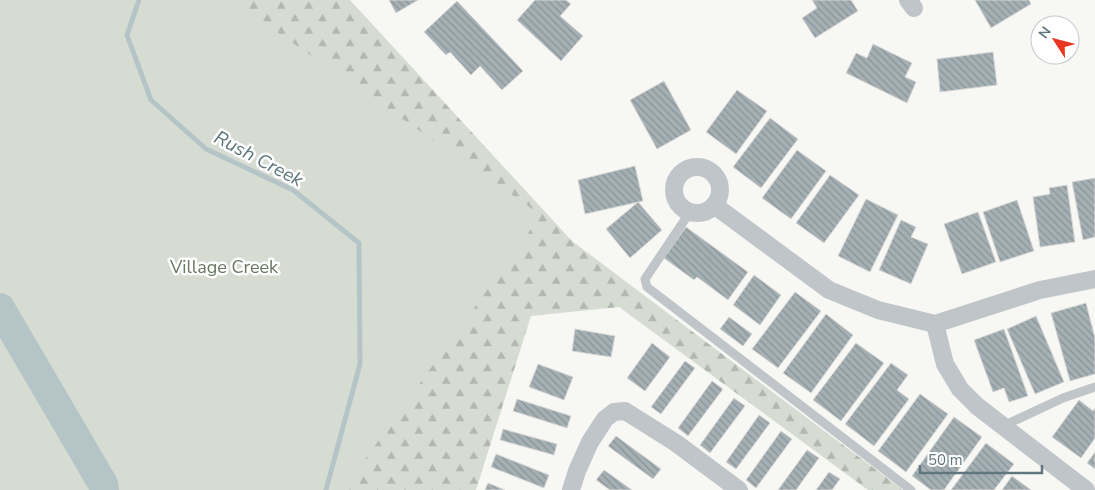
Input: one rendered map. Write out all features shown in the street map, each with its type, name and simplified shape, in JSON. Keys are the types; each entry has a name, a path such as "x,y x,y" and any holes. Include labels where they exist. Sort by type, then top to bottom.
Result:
{"street":[{"path":"704,169 712,173 720,188 719,197 714,205 699,213 690,212 682,208 674,192 675,184 686,170 704,169"},
{"path":"714,205 829,290 878,310 935,324 1040,290 1095,279"},
{"path":"935,324 945,364 960,389 977,406 1086,490"},
{"path":"571,490 590,442 605,419 614,412 625,411 676,443 739,490"}],"lane":[{"path":"690,212 645,278 646,287 911,490"},
{"path":"1003,426 1062,398 1095,387"}],"green space":[{"name":"Village Creek","path":"0,0 350,0 572,241 903,490 868,490 619,307 531,316 476,490 0,490"},
{"name":"Village Creek","path":"0,0 231,0 541,215 343,490 0,490"}],"building":[{"path":"389,0 418,0 396,13"},
{"path":"535,0 566,0 571,4 560,16 583,36 561,61 517,20"},
{"path":"812,0 851,0 858,11 815,38 802,18 817,8"},
{"path":"975,0 1029,0 1031,4 991,28"},
{"path":"457,1 523,71 502,90 480,66 471,75 450,52 446,55 424,32"},
{"path":"873,44 912,63 905,77 916,82 907,103 846,73 856,53 867,58"},
{"path":"993,52 997,85 940,92 937,59"},
{"path":"664,81 691,130 657,149 630,100"},
{"path":"737,90 767,111 736,154 706,132"},
{"path":"770,118 798,139 761,188 733,167"},
{"path":"797,150 826,171 791,219 762,198"},
{"path":"635,166 643,201 585,214 578,180"},
{"path":"830,175 859,195 824,243 796,223"},
{"path":"1095,178 1095,237 1083,240 1072,182"},
{"path":"1067,185 1075,242 1040,247 1033,197 1050,194 1049,188"},
{"path":"866,199 898,215 870,272 838,256"},
{"path":"1017,200 1034,251 1000,262 983,212"},
{"path":"638,202 662,230 630,258 606,229"},
{"path":"978,212 996,262 962,274 944,224"},
{"path":"901,220 916,227 911,237 928,244 911,284 879,270"},
{"path":"686,227 748,272 728,300 697,277 694,280 664,258"},
{"path":"754,275 781,295 760,325 733,305"},
{"path":"795,292 821,311 778,368 752,349"},
{"path":"1086,303 1095,338 1095,374 1070,381 1051,313"},
{"path":"826,314 853,335 811,393 783,373"},
{"path":"1036,316 1064,382 1035,394 1007,329"},
{"path":"729,317 752,334 743,346 720,329"},
{"path":"575,329 615,336 611,357 572,351"},
{"path":"1004,329 1028,396 1009,402 1004,388 993,392 974,340"},
{"path":"652,343 670,357 645,391 627,378"},
{"path":"856,343 884,363 841,421 813,400"},
{"path":"685,361 695,368 661,414 651,407"},
{"path":"891,363 908,375 897,390 909,399 874,446 845,424"},
{"path":"538,364 573,377 564,400 529,387"},
{"path":"712,381 723,389 688,436 678,428"},
{"path":"920,394 948,414 906,472 878,451"},
{"path":"734,398 745,406 710,453 700,445"},
{"path":"517,399 571,416 567,428 513,411"},
{"path":"1079,400 1093,411 1095,408 1095,438 1081,458 1052,437"},
{"path":"759,415 770,423 736,469 726,462"},
{"path":"954,417 982,437 944,490 931,490 912,476"},
{"path":"503,429 557,444 554,455 500,440"},
{"path":"781,431 792,439 756,488 746,480"},
{"path":"616,436 661,469 653,479 608,446"},
{"path":"986,443 1014,464 994,490 951,490"},
{"path":"807,450 819,458 796,490 778,490"},
{"path":"1095,452 1095,469 1087,463"},
{"path":"496,454 549,475 544,488 491,467"},
{"path":"604,470 632,490 610,490 596,480"},
{"path":"829,472 840,479 832,490 816,490"},
{"path":"1012,476 1031,490 1002,490"},
{"path":"488,483 505,490 485,490"}],"waterway":[{"name":"Rush Creek","path":"139,0 127,35 151,100 206,149 293,190 359,243 360,364 326,490"},
{"name":"Village Creek","path":"0,308 103,484 104,490"}]}
